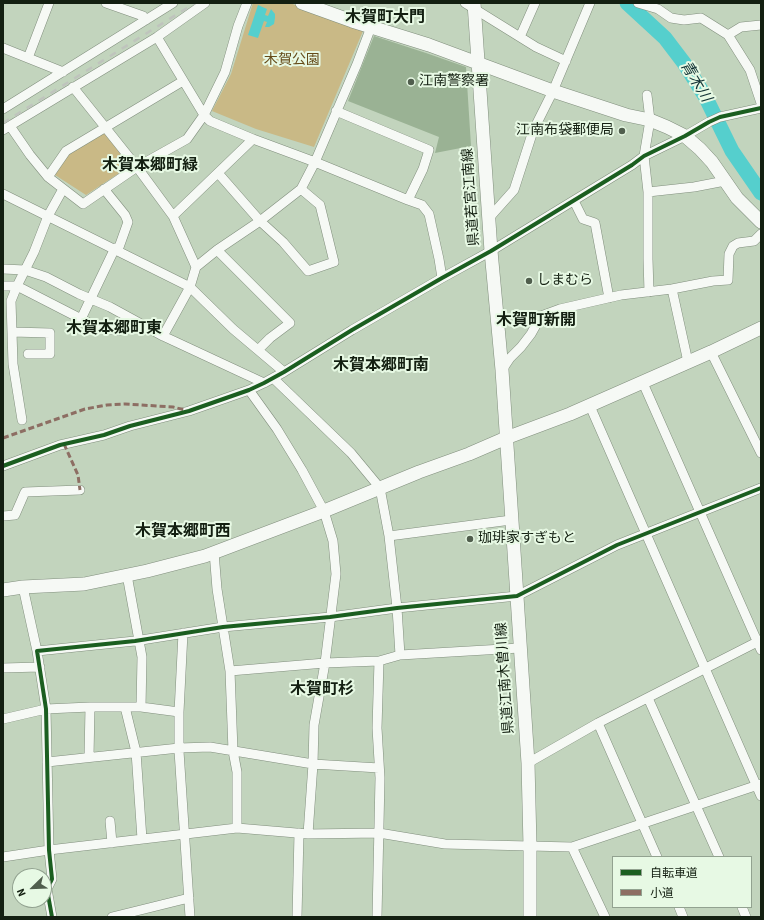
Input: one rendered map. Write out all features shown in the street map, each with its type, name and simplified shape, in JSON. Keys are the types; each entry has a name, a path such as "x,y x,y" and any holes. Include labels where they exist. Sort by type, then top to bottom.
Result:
{"street":[{"path":"28,58 49,3"},
{"path":"106,3 143,16 146,20"},
{"path":"3,109 173,3"},
{"path":"205,3 157,37 6,128 48,177 83,204 137,167 187,139 204,115 225,72 238,26 247,3"},
{"path":"302,3 352,21 429,45 553,91 626,115 650,120 667,127 685,136 712,162 737,198 761,222"},
{"path":"520,37 535,3"},
{"path":"489,218 514,190 533,131 553,91 590,3"},
{"path":"638,3 658,9 671,18 684,20 701,18 728,35 750,70 761,103"},
{"path":"471,5 536,47 566,61"},
{"name":"県道若宮江南線","path":"471,5 478,63 506,438"},
{"path":"164,336 190,287 196,267 217,250 260,221 301,189 315,162 371,27"},
{"path":"728,35 741,28 760,27"},
{"path":"157,37 204,115 210,120 253,139 422,205 429,214 442,278"},
{"path":"3,48 63,72"},
{"path":"48,177 66,151 183,81"},
{"path":"73,87 137,167 173,216 196,267"},
{"path":"647,95 650,120 644,156 648,192 649,292"},
{"path":"3,466 60,445 104,435 130,426 189,411 249,390 264,383 352,330 491,251 632,165 644,156 720,117 761,108"},
{"path":"336,111 429,150 423,169 408,200"},
{"path":"173,216 253,139"},
{"path":"218,173 260,221 283,242 308,271 334,262 320,205 301,189"},
{"path":"648,192 694,187 725,181"},
{"path":"22,420 13,364 11,301 48,216 63,189"},
{"path":"81,319 128,222 125,215 104,189"},
{"path":"3,194 190,287 233,329 284,372"},
{"path":"574,200 582,219 595,224 609,298"},
{"path":"502,370 510,358 531,334 541,316 609,298 672,289 713,281 728,280 729,254 732,246 738,243 754,241 761,234"},
{"path":"217,250 290,323 270,338 258,350"},
{"path":"3,269 25,270 46,277 110,307 164,336 264,383"},
{"path":"3,286 17,286 93,325 118,331"},
{"path":"672,289 688,362"},
{"path":"3,590 23,587 84,584 206,556 590,406 761,328"},
{"path":"12,332 50,333 50,354 28,354"},
{"path":"711,352 761,453"},
{"path":"273,378 351,453 380,488 389,536 397,608 400,655"},
{"path":"528,763 598,723 705,669 760,644 699,512 643,383"},
{"path":"249,390 277,429 302,470 324,511 333,541 336,574 325,663 314,725 313,764 304,833 297,917"},
{"path":"590,406 611,451 705,669 759,785 761,796"},
{"name":"県道江南木曽川線","path":"506,438 528,763 530,917"},
{"path":"37,651 139,640 223,627 330,617 397,608 517,596 617,545 761,488"},
{"path":"3,516 15,515 25,492 80,490"},
{"path":"389,536 511,520"},
{"path":"214,552 217,589 230,671 233,751 237,772 237,828"},
{"path":"127,575 142,658 141,707"},
{"path":"23,587 37,651 46,709 49,850 52,879 47,890 52,917"},
{"path":"183,633 179,712 179,748 186,834 190,917"},
{"path":"230,671 325,663 379,661 400,655 520,648"},
{"path":"377,917 379,768 377,728 379,661"},
{"path":"3,668 40,667"},
{"path":"648,698 719,856"},
{"path":"3,719 46,709 90,707 141,707 179,712"},
{"path":"89,757 90,707"},
{"path":"125,707 136,752 142,839"},
{"path":"598,723 657,856"},
{"path":"47,762 179,748 210,747 313,764 379,768"},
{"path":"3,857 49,850 237,828 304,833 379,833 445,844 572,847 759,785"},
{"path":"110,821 112,843"},
{"path":"572,847 605,917"},
{"path":"112,917 189,898"}],"green space":[{"name":"木賀公園","path":"253,3 290,3 363,31 314,147 256,129 212,111 231,74"},
{"path":"105,131 130,166 86,195 55,175 69,154"}],"water":[{"path":"258,5 267,9 265,15 268,16 271,9 275,14 275,18 274,24 269,27 265,27 267,22 264,21 258,38 248,35"}],"building":[{"name":"江南警察署","path":"374,36 466,67 471,146 435,153 439,137 348,101"}],"waterway":[{"name":"青木川","path":"627,3 665,38 684,63 705,96 732,151 761,193"}],"railway":[{"path":"3,123 195,3"}],"marked path":[{"path":"3,438 85,409 107,405 125,404 173,407 185,410"},
{"path":"64,444 78,475 80,490"}],"cycle path":[{"path":"3,466 60,445 104,435 130,426 189,411 249,390 264,383 352,330 491,251 632,165 644,156 720,117 761,108"},
{"path":"52,917 47,889 52,879 49,850 46,709 37,651 135,641 223,627 330,617 397,608 517,596 617,545 761,488"}],"place":[{"name":"江南警察署","path":"411,82"},
{"name":"江南布袋郵便局","path":"622,131"},
{"name":"しまむら","path":"529,281"},
{"name":"珈琲家すぎもと","path":"470,539"}],"district":[{"name":"木賀町大門","path":"385,18"},
{"name":"木賀本郷町緑","path":"150,166"},
{"name":"木賀町新開","path":"536,321"},
{"name":"木賀本郷町東","path":"114,329"},
{"name":"木賀本郷町南","path":"381,366"},
{"name":"木賀本郷町西","path":"183,532"},
{"name":"木賀町杉","path":"322,690"}]}
